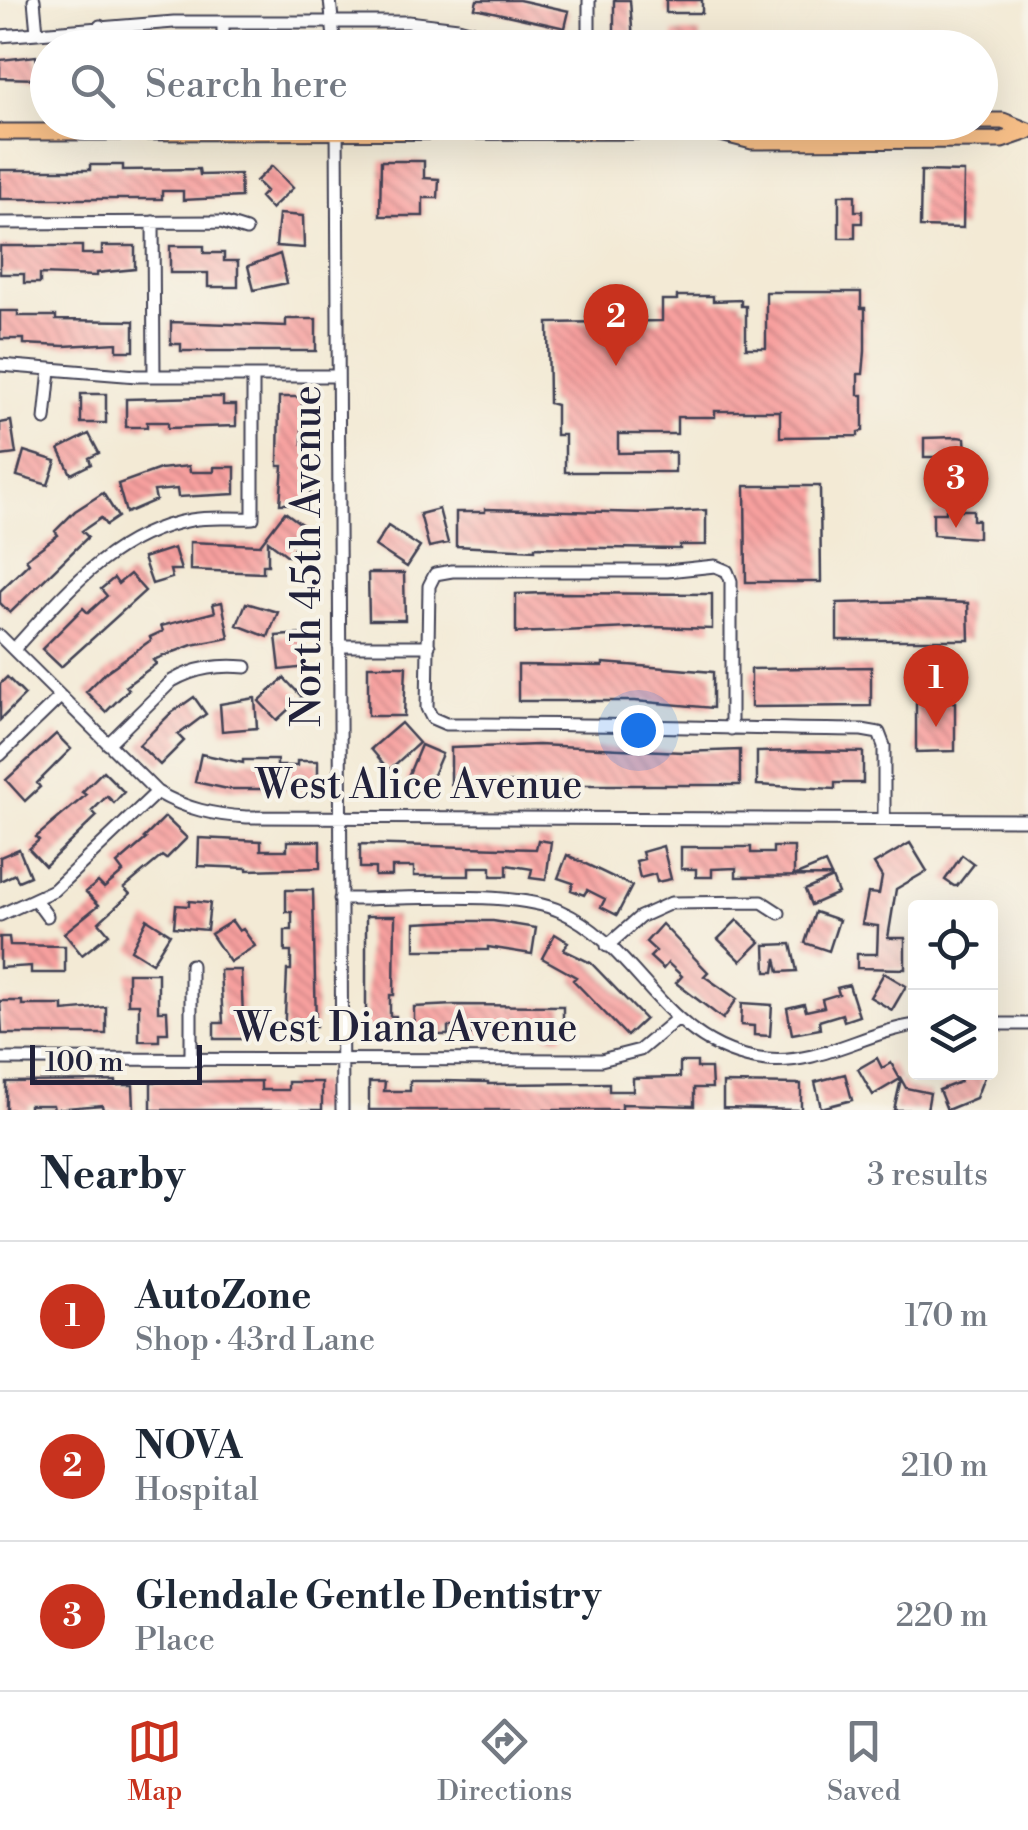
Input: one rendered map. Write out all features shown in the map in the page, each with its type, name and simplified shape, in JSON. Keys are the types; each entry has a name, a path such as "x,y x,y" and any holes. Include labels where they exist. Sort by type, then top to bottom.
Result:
{"main road":[{"path":"748,140 1002,140 1028,130 998,120"},
{"path":"0,132 30,132"}],"street":[{"path":"34,0 37,30"},
{"path":"330,0 333,30"},
{"path":"587,30 589,0"},
{"path":"64,30 223,22 408,22 465,30"},
{"path":"223,22 223,30"},
{"path":"100,26 100,30"},
{"path":"0,36 30,34"},
{"name":"North 45th Avenue","path":"337,140 342,1110"},
{"path":"154,222 154,376"},
{"path":"0,223 222,222 246,230"},
{"path":"0,365 154,376 338,376"},
{"path":"45,420 50,370"},
{"path":"14,649 80,576 120,547 158,528 195,519 253,518 254,376"},
{"path":"731,729 732,581 727,571 715,566 667,572 452,571 435,574 429,586 428,708 432,718 446,724 878,732 884,746 884,818"},
{"name":"West Alice Avenue","path":"0,636 156,792 194,810 226,816 1028,820"},
{"path":"338,646 429,646"},
{"path":"108,744 172,681 224,665 246,666"},
{"path":"0,754 60,697"},
{"path":"0,915 36,901 69,878 156,792"},
{"path":"340,899 516,900 540,904 578,920 678,1018 703,1038 730,1052 769,1060 808,1058 908,1027"},
{"path":"36,901 47,916"},
{"path":"608,946 640,917 670,902 762,902 779,913"},
{"path":"191,965 192,1059"},
{"name":"West Diana Avenue","path":"0,1058 601,1060 640,1050 678,1018"},
{"path":"998,1024 1028,1024"}],"building":[{"path":"477,0 519,0 569,11 565,28 475,8"},
{"path":"614,0 630,0 632,30 614,30"},
{"path":"666,0 702,0 702,13 666,13"},
{"path":"30,57 30,79 0,78 0,60"},
{"path":"381,161 424,161 424,178 439,179 438,198 423,198 423,216 380,216"},
{"path":"90,165 123,165 123,170 199,169 200,175 240,174 241,197 183,200 183,191 162,191 162,199 0,199 0,170 90,170"},
{"path":"272,166 293,188 271,209 260,197 266,191 256,181"},
{"path":"921,171 964,172 963,228 920,227"},
{"path":"839,195 855,195 855,211 862,211 862,223 855,223 855,238 839,238"},
{"path":"279,214 303,216 304,248 276,246"},
{"path":"0,246 82,246 82,254 102,254 102,246 135,246 135,269 97,276 40,274 40,283 24,283 24,274 0,274"},
{"path":"170,246 204,246 204,253 224,253 224,261 238,261 238,287 208,287 208,273 170,273"},
{"path":"280,254 287,283 254,290 248,266"},
{"path":"766,292 861,292 865,351 863,374 858,374 858,395 863,395 863,431 858,436 780,437 780,411 715,411 715,417 677,417 677,434 618,434 618,453 675,452 675,472 565,472 565,435 556,435 556,405 549,403 548,323 662,321 662,300 713,296 713,301 741,300 741,306 746,306 746,348 766,348"},
{"path":"0,311 18,311 18,316 56,316 56,320 134,321 134,351 117,351 117,343 64,346 0,339"},
{"path":"286,319 316,319 316,351 181,351 181,344 171,344 171,322 286,326"},
{"path":"81,394 106,394 106,423 81,423"},
{"path":"223,397 223,405 236,405 236,426 168,428 168,422 147,422 147,427 126,427 126,399"},
{"path":"279,397 302,397 302,444 306,444 311,503 280,504 283,466 278,466"},
{"path":"11,421 16,454 0,456 0,423"},
{"path":"89,434 99,453 89,458 91,464 71,474 59,449"},
{"path":"924,438 965,438 966,453 965,457 953,457 953,467 944,467 944,457 924,457"},
{"path":"24,451 56,461 48,485 17,476"},
{"path":"189,466 190,472 235,467 235,494 178,497 177,489 154,491 156,500 126,513 118,484 160,469"},
{"path":"745,486 820,486 821,582 746,582"},
{"path":"103,493 118,517 106,525 101,518 82,531 88,537 10,613 0,603 0,591 29,563 26,559 58,535 55,531 75,511"},
{"path":"439,509 448,543 429,547 420,514"},
{"path":"485,509 648,513 706,510 706,545 680,545 680,549 535,550 456,546 456,512"},
{"path":"973,510 973,520 978,520 978,538 933,535 933,513"},
{"path":"285,512 308,529 288,556 268,541 268,565 263,565 263,573 190,570 190,542 260,545"},
{"path":"388,526 420,547 407,567 375,546"},
{"path":"174,548 181,570 170,570 172,578 152,584 143,558"},
{"path":"368,573 404,573 405,620 369,620"},
{"path":"130,574 145,591 61,667 42,649 83,608 88,613 107,596 101,589 114,578 118,584"},
{"path":"516,594 712,594 712,629 654,627 516,633"},
{"path":"222,602 229,638 192,645 153,660 156,664 126,686 129,689 106,712 86,692 150,637 163,631 161,626 215,612 213,604"},
{"path":"246,603 278,612 268,637 237,625"},
{"path":"837,603 968,603 969,640 837,640"},
{"path":"304,634 308,667 280,670 276,636"},
{"path":"603,663 713,672 713,708 635,701 518,701 518,665"},
{"path":"368,666 406,666 404,716 368,716"},
{"path":"871,667 871,706 751,707 751,669"},
{"path":"7,677 25,695 0,720 0,684"},
{"path":"284,678 302,697 277,720 259,701"},
{"path":"194,697 206,714 178,735 184,741 160,765 139,745"},
{"path":"255,698 257,728 222,731 220,704"},
{"path":"955,702 955,751 916,752 916,703"},
{"path":"401,723 419,743 389,770 371,749"},
{"path":"56,734 71,749 25,801 6,780"},
{"path":"421,745 442,754 427,789 406,781"},
{"path":"538,745 682,752 740,750 740,785 569,785 569,781 451,784 451,748"},
{"path":"757,752 863,752 863,783 835,783 835,789 757,785"},
{"path":"201,754 243,763 277,760 277,766 318,761 318,789 228,789 195,782"},
{"path":"103,771 124,792 114,803 107,796 92,811 97,816 45,866 29,849 39,840 36,837 86,795 82,792"},
{"path":"165,817 187,838 166,859 162,856 124,888 130,894 99,922 109,934 82,955 64,933 99,905 86,892 98,882 104,888 123,872 117,864"},
{"path":"199,838 261,841 261,850 287,850 287,841 320,841 320,868 247,870 198,866"},
{"path":"538,840 551,842 546,880 530,878 532,869 507,865 507,876 491,876 491,867 469,867 469,876 414,876 414,867 392,867 392,876 375,876 375,868 360,868 360,844 536,849"},
{"path":"910,843 927,871 896,889 888,938 905,938 905,969 857,968 857,954 877,954 878,926 862,924 868,893 879,894 882,877 874,864"},
{"path":"663,846 671,879 657,882 655,874 640,878 636,861 644,859 642,852"},
{"path":"681,847 751,847 751,853 773,853 773,847 794,847 794,876 825,863 831,876 736,877 736,868 712,869 712,877 696,877 696,869 681,869"},
{"path":"19,849 30,876 18,881 15,874 0,881 0,857"},
{"path":"567,855 632,886 617,915 601,907 605,899 587,890 584,895 571,890 573,883 558,878"},
{"path":"962,855 974,864 954,886 945,880"},
{"path":"832,878 838,893 811,905 805,890"},
{"path":"286,890 313,890 316,1027 307,1027 308,1040 284,1040 287,970 291,970 291,952 285,952 285,930 292,930 292,912 286,912"},
{"path":"189,901 210,903 207,930 174,927 176,905 189,906"},
{"path":"815,912 839,920 829,951 805,943"},
{"path":"366,916 395,916 390,1016 396,1016 396,1038 366,1038"},
{"path":"147,919 170,934 152,963 131,950"},
{"path":"737,920 760,942 741,961 718,939"},
{"path":"232,921 255,946 230,962 211,934"},
{"path":"493,921 536,928 532,954 488,947 415,950 415,923"},
{"path":"662,924 708,972 704,976 737,999 723,1019 676,983 682,976 668,963 663,969 650,957 656,951 646,942"},
{"path":"555,934 568,942 564,950 591,963 645,1019 627,1036 573,980 576,977 542,958"},
{"path":"0,937 9,937 10,945 65,946 65,973 31,973 31,966 0,968"},
{"path":"791,944 797,971 779,972 776,958 774,972 766,972 765,945"},
{"path":"220,970 241,970 244,1039 214,1039 214,1023 223,1023"},
{"path":"128,973 158,973 158,1011 167,1011 168,1033 159,1033 159,1041 139,1041 139,1004 128,1004"},
{"path":"884,973 906,986 892,1010 870,997"},
{"path":"849,985 859,1016 844,1021 842,1014 819,1021 820,1029 792,1034 787,1008 804,1004 806,1011 824,1007 822,999 839,994 837,988"},
{"path":"0,1001 63,1005 63,1011 106,1007 106,1034 2,1034"},
{"path":"742,1003 772,1005 770,1036 754,1035 754,1026 741,1025"},
{"path":"563,1006 563,1037 547,1036 547,1028 523,1028 523,1036 509,1036 509,1027 484,1027 484,1035 469,1035 469,1027 448,1027 448,1035 414,1035 414,1007"},
{"path":"877,1058 882,1068 891,1063 900,1079 873,1095 858,1069"},
{"path":"680,1062 697,1062 697,1068 711,1068 712,1088 694,1088 694,1106 622,1104 622,1110 369,1110 369,1082 385,1082 384,1091 410,1091 410,1081 444,1081 609,1083 609,1091 633,1091 633,1078 680,1077"},
{"path":"845,1074 852,1100 821,1108 815,1082"},
{"path":"901,1079 906,1088 930,1093 927,1110 894,1110"},
{"path":"983,1080 976,1098 947,1110 939,1090 960,1082"},
{"path":"116,1081 116,1085 133,1085 134,1110 103,1110 102,1105 54,1109 53,1105 29,1105 29,1110 6,1110 6,1082"},
{"path":"261,1081 261,1090 288,1090 288,1082 322,1082 322,1110 151,1110 151,1082"},
{"path":"723,1083 801,1084 801,1110 723,1108"}],"place":[{"name":"NOVA","path":"616,366"},
{"name":"Glendale Gentle Dentistry","path":"956,528"},
{"name":"AutoZone","path":"936,727"}]}
